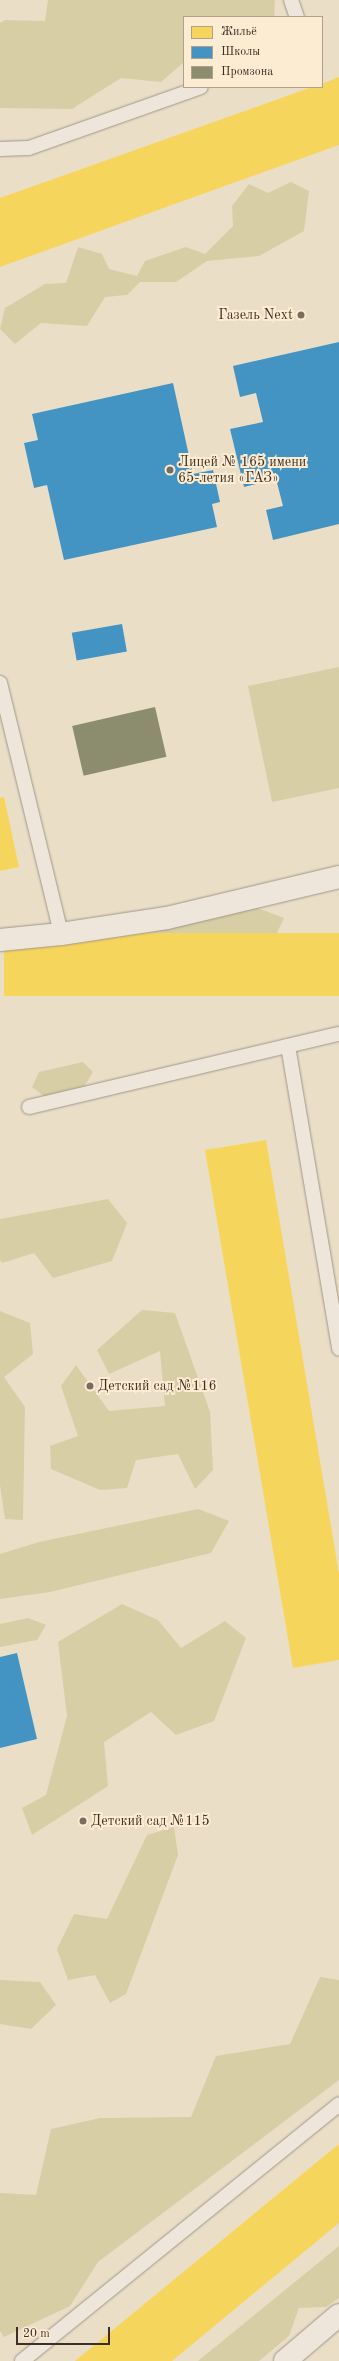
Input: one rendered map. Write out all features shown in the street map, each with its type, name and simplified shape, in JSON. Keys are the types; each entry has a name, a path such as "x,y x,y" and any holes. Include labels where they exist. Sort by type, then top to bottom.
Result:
{"street":[{"path":"0,940 62,934 166,918 339,877"},
{"path":"285,2361 339,2315"}],"lane":[{"path":"291,0 297,16"},
{"path":"0,149 28,148 197,88"},
{"path":"0,683 62,934"},
{"path":"29,1107 339,1034"},
{"path":"288,1046 339,1349"},
{"path":"22,2361 339,2104"}],"shaded area":[{"path":"48,0 275,0 274,16 183,16 183,63 161,82 121,78 72,109 0,108 0,23 5,20 45,21"},
{"path":"291,182 309,191 304,231 259,256 207,261 176,282 140,282 127,295 105,297 87,326 41,323 15,344 0,329 5,308 45,284 66,283 78,247 102,254 109,269 137,276 145,261 186,247 205,254 233,226 232,206 249,184 268,193"},
{"path":"339,667 339,788 272,802 248,686"},
{"path":"255,907 284,918 274,939 154,966 125,961 114,978 76,985 57,971 65,952 99,944 120,951 127,938"},
{"path":"83,1062 93,1072 82,1090 45,1097 32,1087 39,1072"},
{"path":"108,1199 127,1223 112,1261 53,1278 34,1253 2,1263 0,1260 0,1219"},
{"path":"142,1310 175,1313 210,1412 213,1470 195,1489 178,1454 136,1460 127,1488 100,1490 51,1469 50,1446 78,1436 61,1386 76,1365 109,1411 165,1406 160,1351 109,1374 97,1350"},
{"path":"0,1311 30,1323 33,1354 4,1377 25,1407 23,1520 5,1519 0,1485"},
{"path":"198,1509 229,1521 211,1553 50,1592 0,1599 0,1554 39,1542"},
{"path":"122,1604 158,1620 181,1648 225,1621 246,1638 214,1721 176,1735 151,1712 104,1742 108,1786 32,1835 22,1808 46,1795 67,1716 58,1642"},
{"path":"28,1618 46,1625 37,1640 0,1647 0,1624"},
{"path":"174,1827 178,1855 126,1994 110,2003 95,1975 68,1980 57,1949 74,1914 107,1919 147,1835"},
{"path":"320,1977 339,1980 339,2080 98,2262 70,2306 4,2337 0,2331 0,2193 36,2195 51,2129 100,2118 191,2117 216,2056 290,2044"},
{"path":"0,1980 40,1982 56,2005 31,2029 0,2024"},
{"path":"339,2246 339,2298 326,2307 299,2308 289,2336 259,2361 198,2361"}],"building: Жильё":[{"path":"339,77 339,145 0,267 0,198 309,88 323,88 323,84"},
{"path":"4,797 19,867 0,871 0,798"},
{"path":"4,933 339,933 339,996 4,996"},
{"path":"266,1140 339,1574 339,1660 293,1668 205,1150"},
{"path":"339,2144 339,2223 172,2361 75,2361"}],"building: Школы":[{"path":"339,342 339,524 273,540 266,510 283,506 276,479 244,487 230,429 263,422 256,393 240,397 233,366"},
{"path":"173,383 193,474 213,470 220,502 212,504 217,527 64,560 47,485 34,488 24,443 38,440 32,414"},
{"path":"122,624 127,652 77,660 72,633"},
{"path":"17,1653 37,1739 0,1748 0,1657"}],"building: Промзона":[{"path":"155,707 166,757 84,776 72,726"}],"place":[{"name":"Газель Next","path":"301,315"},
{"name":"Лицей № 165 имени 65-летия «ГАЗ»","path":"170,470"},
{"name":"Детский сад №116","path":"90,1386"},
{"name":"Детский сад №115","path":"83,1821"}]}
